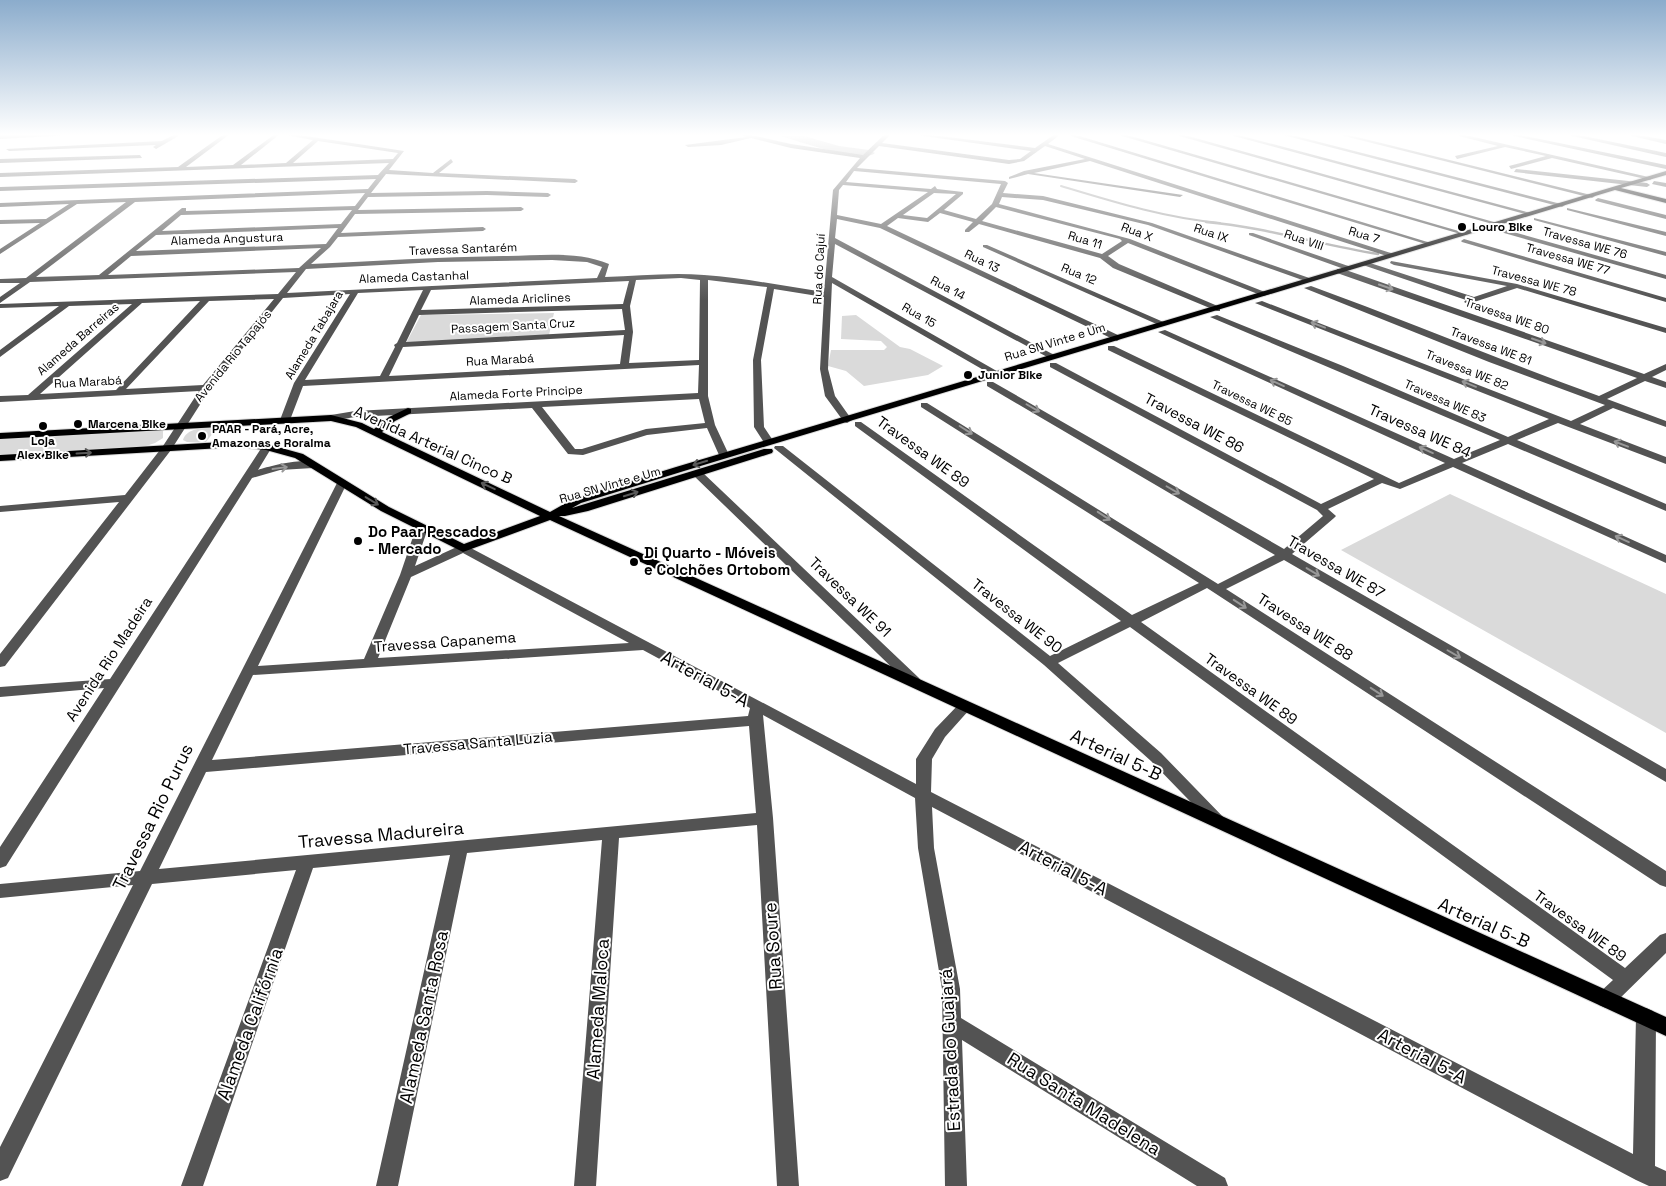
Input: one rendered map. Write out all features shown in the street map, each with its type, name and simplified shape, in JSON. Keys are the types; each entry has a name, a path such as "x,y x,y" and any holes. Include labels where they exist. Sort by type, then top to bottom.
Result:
{"main road":[{"name":"Rua SN Vinte e Um","path":"1595,198 1615,189"},
{"path":"1618,189 1666,200"},
{"name":"Rua SN Vinte e Um","path":"1215,313 1266,294 1330,281 1364,264 1393,259 1533,216 1633,189"},
{"name":"Rua SN Vinte e Um","path":"1351,271 1377,268 1393,259 1431,244 1465,237"},
{"name":"Rua SN Vinte e Um","path":"550,516 584,509 698,474 746,453 1053,361 1122,337 1259,303 1309,284 1320,277 1340,271"},
{"path":"1320,277 1330,281"},
{"name":"Rua SN Vinte e Um","path":"1053,361 1111,348 1137,340 1163,328"},
{"path":"1122,337 1137,340"},
{"name":"Rua SN Vinte e Um","path":"852,422 924,404 994,379"},
{"path":"375,433 392,419 408,411"},
{"name":"Avenida Arterial Cinco B","path":"0,436 331,418 359,425 550,516"},
{"path":"0,458 239,444 266,447 299,456 385,509 463,548 550,516"},
{"name":"Rua SN Vinte e Um","path":"550,516 577,501 724,455 746,453"},
{"name":"Arterial 5-B","path":"550,516 914,681 1222,825 1666,1027"}],"street":[{"path":"0,301 132,201 151,189"},
{"name":"Avenida Rio Tapajós","path":"0,663 126,498 167,448 179,426 206,388 303,268 328,246 372,189"},
{"name":"Rua do Cajuí","path":"837,189 828,278 824,369 830,396 852,422"},
{"path":"898,216 928,220 961,193 925,189"},
{"path":"967,231 979,222 995,204 1001,195 1002,189"},
{"path":"1139,189 1214,200"},
{"name":"Rua 7","path":"1182,189 1393,259"},
{"path":"1247,189 1431,244"},
{"path":"1252,196 1281,189"},
{"name":"Travessa WE 77","path":"1312,189 1666,300"},
{"name":"Travessa WE 76","path":"1373,189 1666,277"},
{"path":"1437,189 1666,254"},
{"path":"1497,189 1666,234"},
{"path":"1561,189 1666,217"},
{"path":"882,226 933,190"},
{"path":"0,205 199,197 369,193 548,195"},
{"name":"Rua IX","path":"1001,195 1043,198 1159,226 1309,284"},
{"path":"100,277 199,197"},
{"path":"1224,202 1243,198"},
{"path":"0,252 76,202"},
{"name":"Rua X","path":"995,204 1128,240 1266,294"},
{"path":"178,213 521,209"},
{"name":"Rua 11","path":"940,211 1102,256 1116,266 1215,313"},
{"name":"Rua 13","path":"833,216 882,226 1122,337"},
{"path":"0,222 46,221"},
{"path":"154,233 344,226"},
{"path":"337,235 483,229"},
{"name":"Rua VIII","path":"1251,234 1351,271"},
{"path":"7,239 21,238"},
{"name":"Rua 14","path":"831,239 1053,361"},
{"path":"1102,256 1128,240"},
{"name":"Alameda Angustura","path":"128,254 328,246"},
{"name":"Rua 12","path":"985,246 1163,328"},
{"name":"Travessa Santarém","path":"0,280 303,268 471,259 564,258 596,262 606,266 600,280"},
{"name":"Travessa WE 78","path":"1393,259 1516,286 1666,331"},
{"path":"1364,264 1474,300"},
{"name":"Travessa WE 80","path":"1340,271 1351,271 1447,309 1666,385"},
{"path":"704,277 703,396 710,425 724,455"},
{"name":"Alameda Castanhal","path":"0,306 282,296 355,290 633,278 704,277 771,285 828,295"},
{"path":"624,366 629,332 626,306 633,278"},
{"name":"Rua 15","path":"828,278 994,379"},
{"name":"Travessa WE 81","path":"1309,284 1377,314 1492,360 1666,424"},
{"path":"771,285 757,360 759,427 774,445"},
{"path":"1447,309 1516,286"},
{"path":"383,379 398,345 428,288"},
{"name":"Alameda Tabajara","path":"285,420 299,383 355,290"},
{"path":"118,394 206,298"},
{"name":"Alameda Barreiras","path":"30,398 141,300"},
{"name":"Travessa WE 82","path":"1259,303 1666,461"},
{"path":"0,354 68,304"},
{"name":"Alameda Ariclines","path":"414,313 626,306"},
{"name":"Travessa WE 83","path":"1215,313 1508,442 1666,508"},
{"name":"Travessa WE 84","path":"1163,328 1666,559"},
{"name":"Passagem Santa Cruz","path":"398,345 629,332"},
{"name":"Travessa WE 85","path":"1111,348 1400,486 1558,420"},
{"name":"Travessa WE 86","path":"1053,361 1321,508"},
{"name":"Rua Marabá","path":"299,383 704,362"},
{"path":"1600,399 1666,367"},
{"name":"Travessa WE 87","path":"994,379 1284,555 1666,776"},
{"name":"Rua Marabá","path":"0,399 206,388"},
{"name":"Alameda Forte Principe","path":"331,418 355,414 703,396"},
{"name":"Travessa WE 88","path":"924,404 1213,586 1666,880"},
{"path":"1572,424 1614,404"},
{"path":"536,405 572,452 583,452 646,432 710,425"},
{"name":"Travessa WE 89","path":"852,422 1626,979"},
{"name":"Travessa WE 90","path":"774,445 1049,662 1156,757 1222,825"},
{"name":"Avenida Rio Madeira","path":"0,861 266,447"},
{"path":"248,476 279,468 313,465"},
{"name":"Travessa WE 91","path":"698,474 914,681"},
{"path":"1049,662 1130,622 1284,555 1306,535 1329,519 1330,516 1321,508 1382,479"},
{"name":"Travessa Rio Purus","path":"0,1170 342,483"},
{"path":"2,511 126,498"},
{"path":"369,664 406,575 422,528"},
{"path":"406,575 463,548"},
{"name":"Arterial 5-A","path":"463,548 644,646 756,713 923,795 1666,1183"},
{"name":"Travessa Capanema","path":"248,671 644,646"},
{"path":"0,692 113,683"},
{"name":"Estrada do Guajará","path":"956,1186 951,989 926,848 923,795 924,759 940,733 965,706"},
{"name":"Travessa Santa Luzia","path":"200,767 756,713"},
{"name":"Rua Soure","path":"756,713 765,818 788,1186"},
{"name":"Travessa Madureira","path":"0,891 765,818"},
{"name":"Alameda Maloca","path":"585,1186 611,833"},
{"name":"Alameda Santa Rosa","path":"387,1186 460,847"},
{"name":"Alameda Califórnia","path":"192,1186 307,862"},
{"path":"1606,999 1666,941"},
{"path":"1644,1172 1646,1017"},
{"name":"Rua Santa Madelena","path":"952,1023 1216,1186"}],"shaded area":[{"path":"554,313 549,335 406,343 421,315"},
{"path":"856,315 900,347 910,349 943,366 928,375 864,386 846,371 828,366 831,350 884,350 887,347 881,341 841,339 842,316"},
{"path":"159,428 163,431 163,438 137,449 0,458 0,436"},
{"path":"217,428 206,442 187,442 183,440 192,430"},
{"path":"1450,494 1666,594 1666,733 1341,550"}],"waterway":[{"path":"1073,189 1159,213 1220,223"},
{"path":"1206,222 1228,224 1378,254"}],"place":[{"name":"Louro Bike","path":"1462,227"},
{"name":"Junior Bike","path":"968,375"},
{"name":"Marcena Bike","path":"78,424"},
{"name":"Loja Alex Bike","path":"43,426"},
{"name":"PAAR - Pará, Acre, Amazonas e Roraima","path":"202,436"},
{"name":"Do Paar Pescados - Mercado","path":"358,541"},
{"name":"Di Quarto - Móveis e Colchões Ortobom","path":"634,562"}]}
